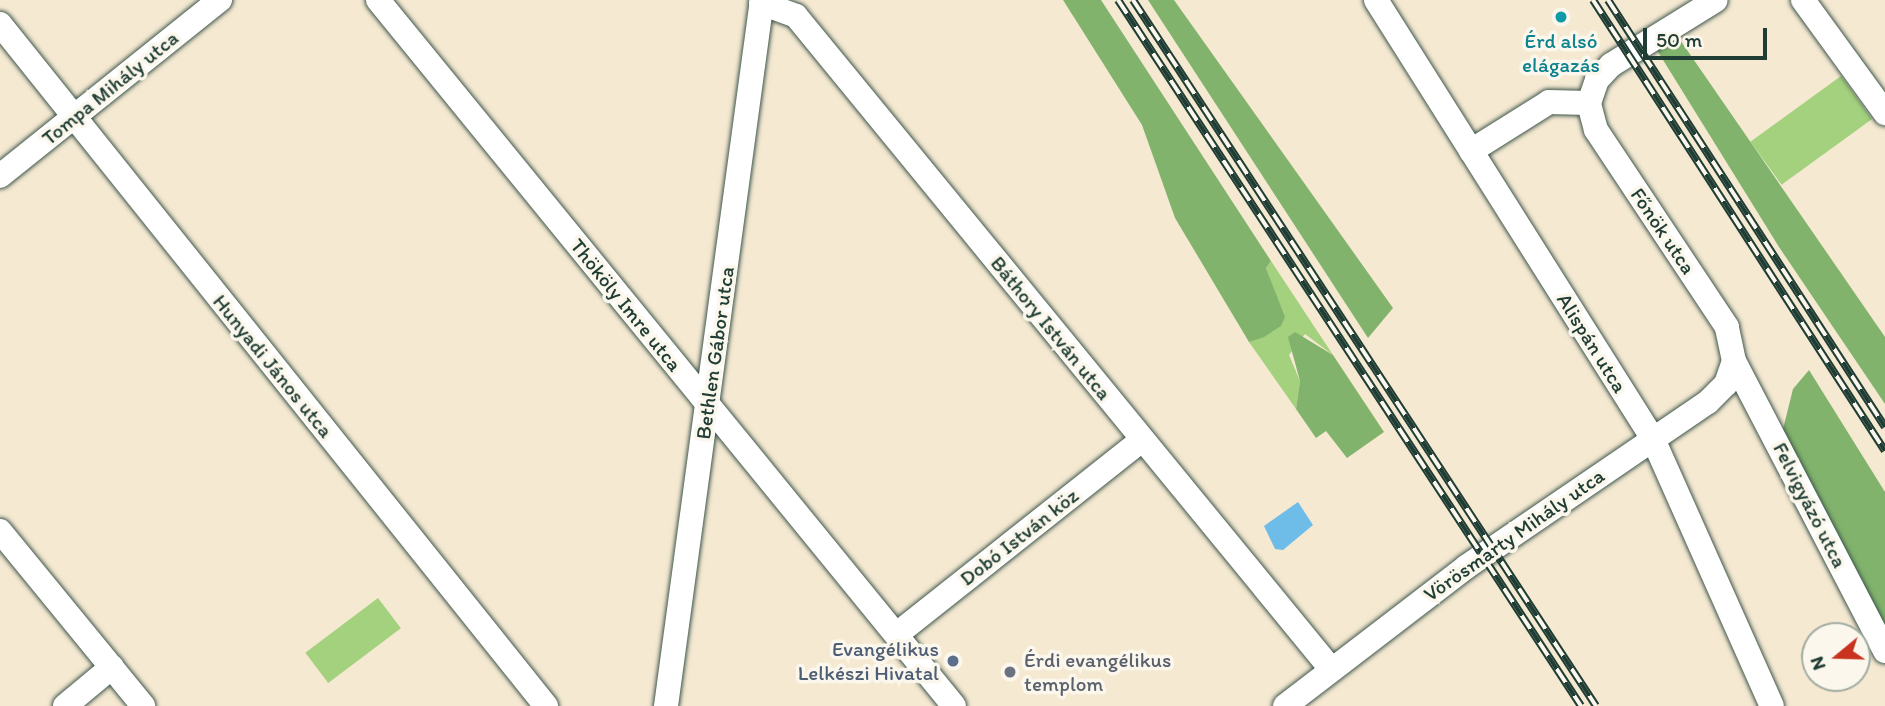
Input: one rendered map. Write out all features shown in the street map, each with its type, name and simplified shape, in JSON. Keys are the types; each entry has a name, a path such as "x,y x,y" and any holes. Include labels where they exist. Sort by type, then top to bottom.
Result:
{"street":[{"name":"Tompa Mihály utca","path":"0,176 220,0"},
{"name":"Thököly Imre utca","path":"378,0 954,706"},
{"name":"Alispán utca","path":"1376,0 1653,439 1772,706"},
{"path":"1471,151 1549,102 1589,103 1597,80 1611,65 1716,0"},
{"path":"1803,0 1885,113"},
{"name":"Bethlen Gábor utca","path":"666,706 761,2"},
{"name":"Báthory István utca","path":"761,2 796,16 1331,669"},
{"name":"Hunyadi János utca","path":"0,24 546,706"},
{"name":"Főnök utca","path":"1589,103 1596,130 1727,327 1734,361"},
{"name":"Vörösmarty Mihály utca","path":"1285,706 1466,567 1718,393 1734,361"},
{"name":"Felvigyázó utca","path":"1734,361 1885,651"},
{"name":"Dobó István köz","path":"897,634 1142,440"},
{"path":"0,531 143,706"},
{"path":"65,706 112,667"}],"green space":[{"path":"1063,0 1101,0 1271,261 1266,268 1285,317 1281,326 1264,337 1249,342 1175,218 1142,125"},
{"path":"1148,0 1174,0 1393,308 1368,338"},
{"path":"1676,34 1885,337 1885,404 1779,247 1655,47"},
{"path":"1841,76 1872,119 1782,185 1750,142"},
{"path":"1271,261 1333,355 1305,334 1289,355 1300,381 1296,409 1249,342 1280,326 1284,317 1266,268"},
{"path":"1295,332 1333,355 1384,432 1347,458 1326,431 1316,438 1296,409 1300,381 1288,337"},
{"path":"1809,370 1885,492 1885,636 1781,437 1793,389"},
{"path":"378,598 401,628 328,683 305,653"}],"water":[{"path":"1298,502 1313,525 1283,550 1275,549 1264,526"}],"railway":[{"path":"1118,0 1581,706"},
{"path":"1133,0 1596,706"},
{"path":"1593,0 1885,451"},
{"path":"1608,0 1885,427"}],"place":[{"name":"Érd alsó elágazás","path":"1561,17"},
{"name":"Evangélikus Lelkészi Hivatal","path":"953,661"},
{"name":"Érdi evangélikus templom","path":"1010,672"}]}
